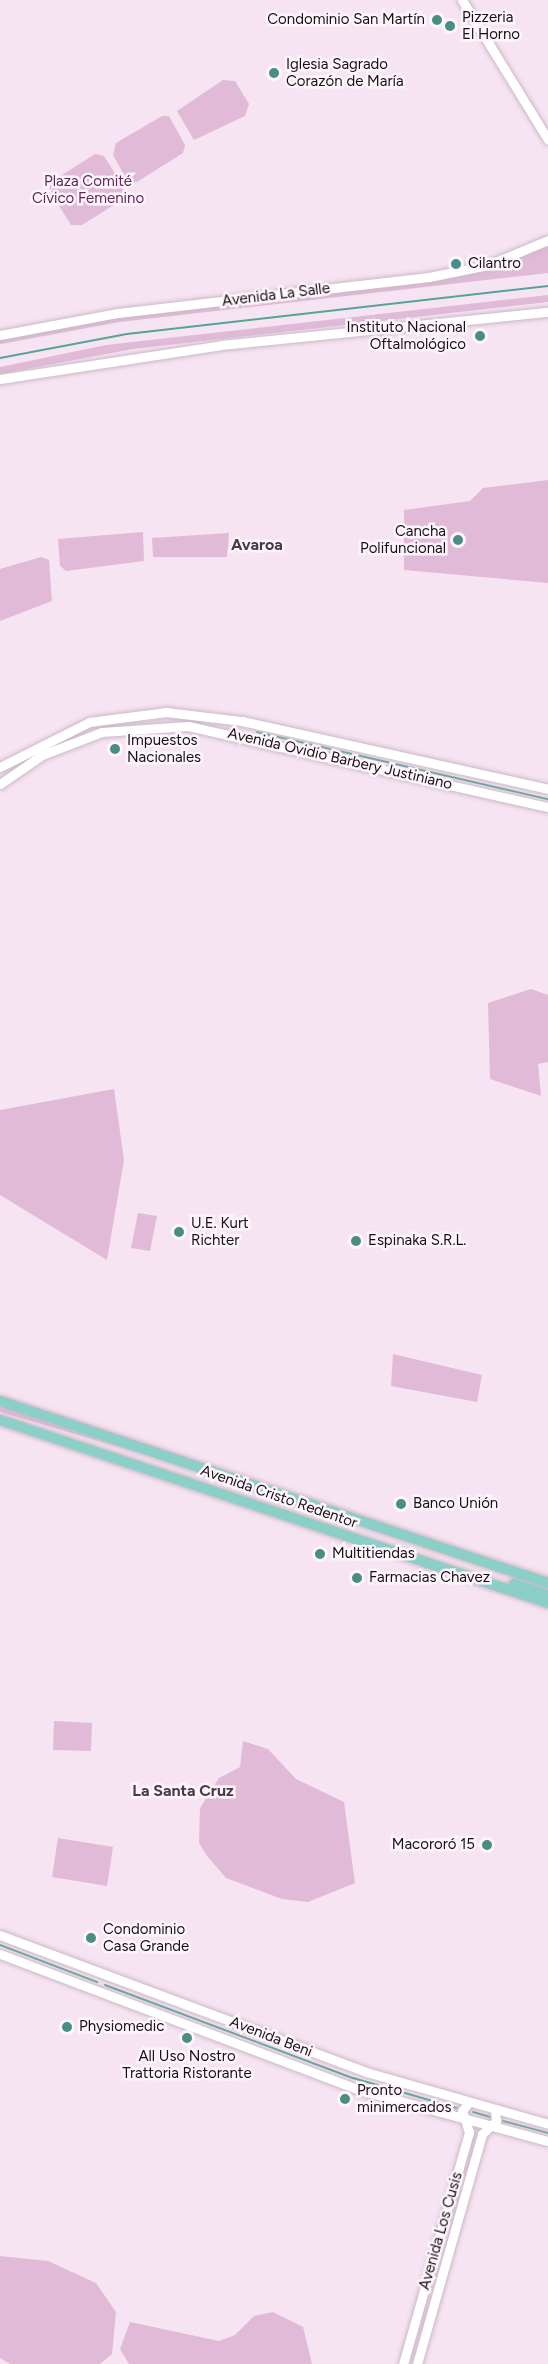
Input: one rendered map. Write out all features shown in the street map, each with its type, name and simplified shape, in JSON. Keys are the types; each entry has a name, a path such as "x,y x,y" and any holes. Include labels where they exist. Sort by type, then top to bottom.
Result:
{"main road":[{"name":"Avenida Cristo Redentor","path":"0,1401 137,1444 548,1583"},
{"name":"Avenida Cristo Redentor","path":"0,1420 119,1457 548,1603"},
{"path":"119,1457 134,1456 137,1444"},
{"path":"156,1471 160,1458 180,1459"},
{"path":"472,1577 548,1595"}],"street":[{"path":"462,0 548,140"},
{"name":"Avenida La Salle","path":"0,335 118,313 438,276 488,265 548,240"},
{"path":"0,379 221,345 548,312"},
{"name":"Avenida Ovidio Barbery Justiniano","path":"0,767 45,740 112,717 166,712 259,724 548,789"},
{"path":"232,734 242,721"},
{"path":"246,737 250,726 259,724"},
{"name":"Avenida Ovidio Barbery Justiniano","path":"0,784 42,755 102,732 166,725 246,737 548,807"},
{"name":"Avenida Beni","path":"0,1935 366,2072 548,2124"},
{"name":"Avenida Beni","path":"0,1954 360,2090 548,2141"},
{"path":"97,1990 104,1973"},
{"name":"Avenida Los Cusis","path":"404,2364 467,2139 462,2109 469,2102"},
{"name":"Avenida Los Cusis","path":"417,2364 480,2142 492,2126 495,2109"},
{"path":"467,2139 480,2142"},
{"path":"428,2277 441,2280"}],"green space":[{"path":"223,80 235,81 249,104 245,116 194,140 177,111"},
{"path":"162,116 169,116 185,145 183,153 137,182 128,182 113,155 116,143"},
{"name":"Plaza Comité Cívico Femenino","path":"95,154 104,156 123,186 122,200 82,225 71,225 49,190 51,182"},
{"path":"548,245 548,273 119,322 0,344 0,339 112,318 476,273"},
{"path":"548,295 548,302 133,349 0,374 0,367 106,345"},
{"path":"548,480 548,583 404,570 404,510 470,501 483,488"},
{"path":"143,532 144,561 66,571 60,566 58,539"},
{"path":"229,533 227,557 153,557 152,538"},
{"path":"41,557 49,560 52,601 0,621 0,569"},
{"path":"531,989 548,995 548,1062 538,1064 541,1096 490,1079 488,1003"},
{"path":"114,1089 124,1160 107,1260 0,1195 0,1110"},
{"path":"138,1213 157,1216 150,1251 131,1248"},
{"path":"393,1354 482,1375 477,1402 391,1386"},
{"path":"0,1406 133,1451 0,1412"},
{"path":"54,1721 92,1723 91,1751 53,1750"},
{"path":"243,1741 268,1749 296,1779 344,1802 355,1883 308,1902 282,1899 226,1878 207,1856 199,1843 200,1808 219,1778 240,1767"},
{"path":"58,1838 113,1847 107,1886 52,1877"},
{"path":"0,2256 48,2261 96,2283 116,2312 112,2354 100,2364 10,2364 0,2358"},
{"path":"273,2312 303,2327 312,2364 129,2364 120,2349 130,2322 219,2341 235,2335 254,2316"}],"waterway":[{"path":"0,358 127,334 548,286"},
{"path":"257,732 548,799"},
{"path":"0,1945 97,1982"},
{"path":"105,1985 353,2078 457,2108"},
{"path":"473,2112 490,2117"},
{"path":"503,2121 548,2133"}],"place":[{"name":"Condominio San Martín","path":"437,20"},
{"name":"Pizzeria El Horno","path":"450,26"},
{"name":"Iglesia Sagrado Corazón de María","path":"274,73"},
{"name":"Cilantro","path":"456,264"},
{"name":"Instituto Nacional Oftalmológico","path":"480,336"},
{"name":"Cancha Polifuncional","path":"458,540"},
{"name":"Impuestos Nacionales","path":"115,749"},
{"name":"U.E. Kurt Richter","path":"179,1232"},
{"name":"Espinaka S.R.L.","path":"356,1241"},
{"name":"Banco Unión","path":"401,1504"},
{"name":"Multitiendas","path":"320,1554"},
{"name":"Farmacias Chavez","path":"357,1578"},
{"name":"Macororó 15","path":"487,1845"},
{"name":"Condominio Casa Grande","path":"91,1938"},
{"name":"Physiomedic","path":"67,2027"},
{"name":"All Uso Nostro Trattoria Ristorante","path":"187,2038"},
{"name":"Pronto minimercados","path":"345,2099"}],"district":[{"name":"Avaroa","path":"257,545"},
{"name":"La Santa Cruz","path":"183,1791"}]}
